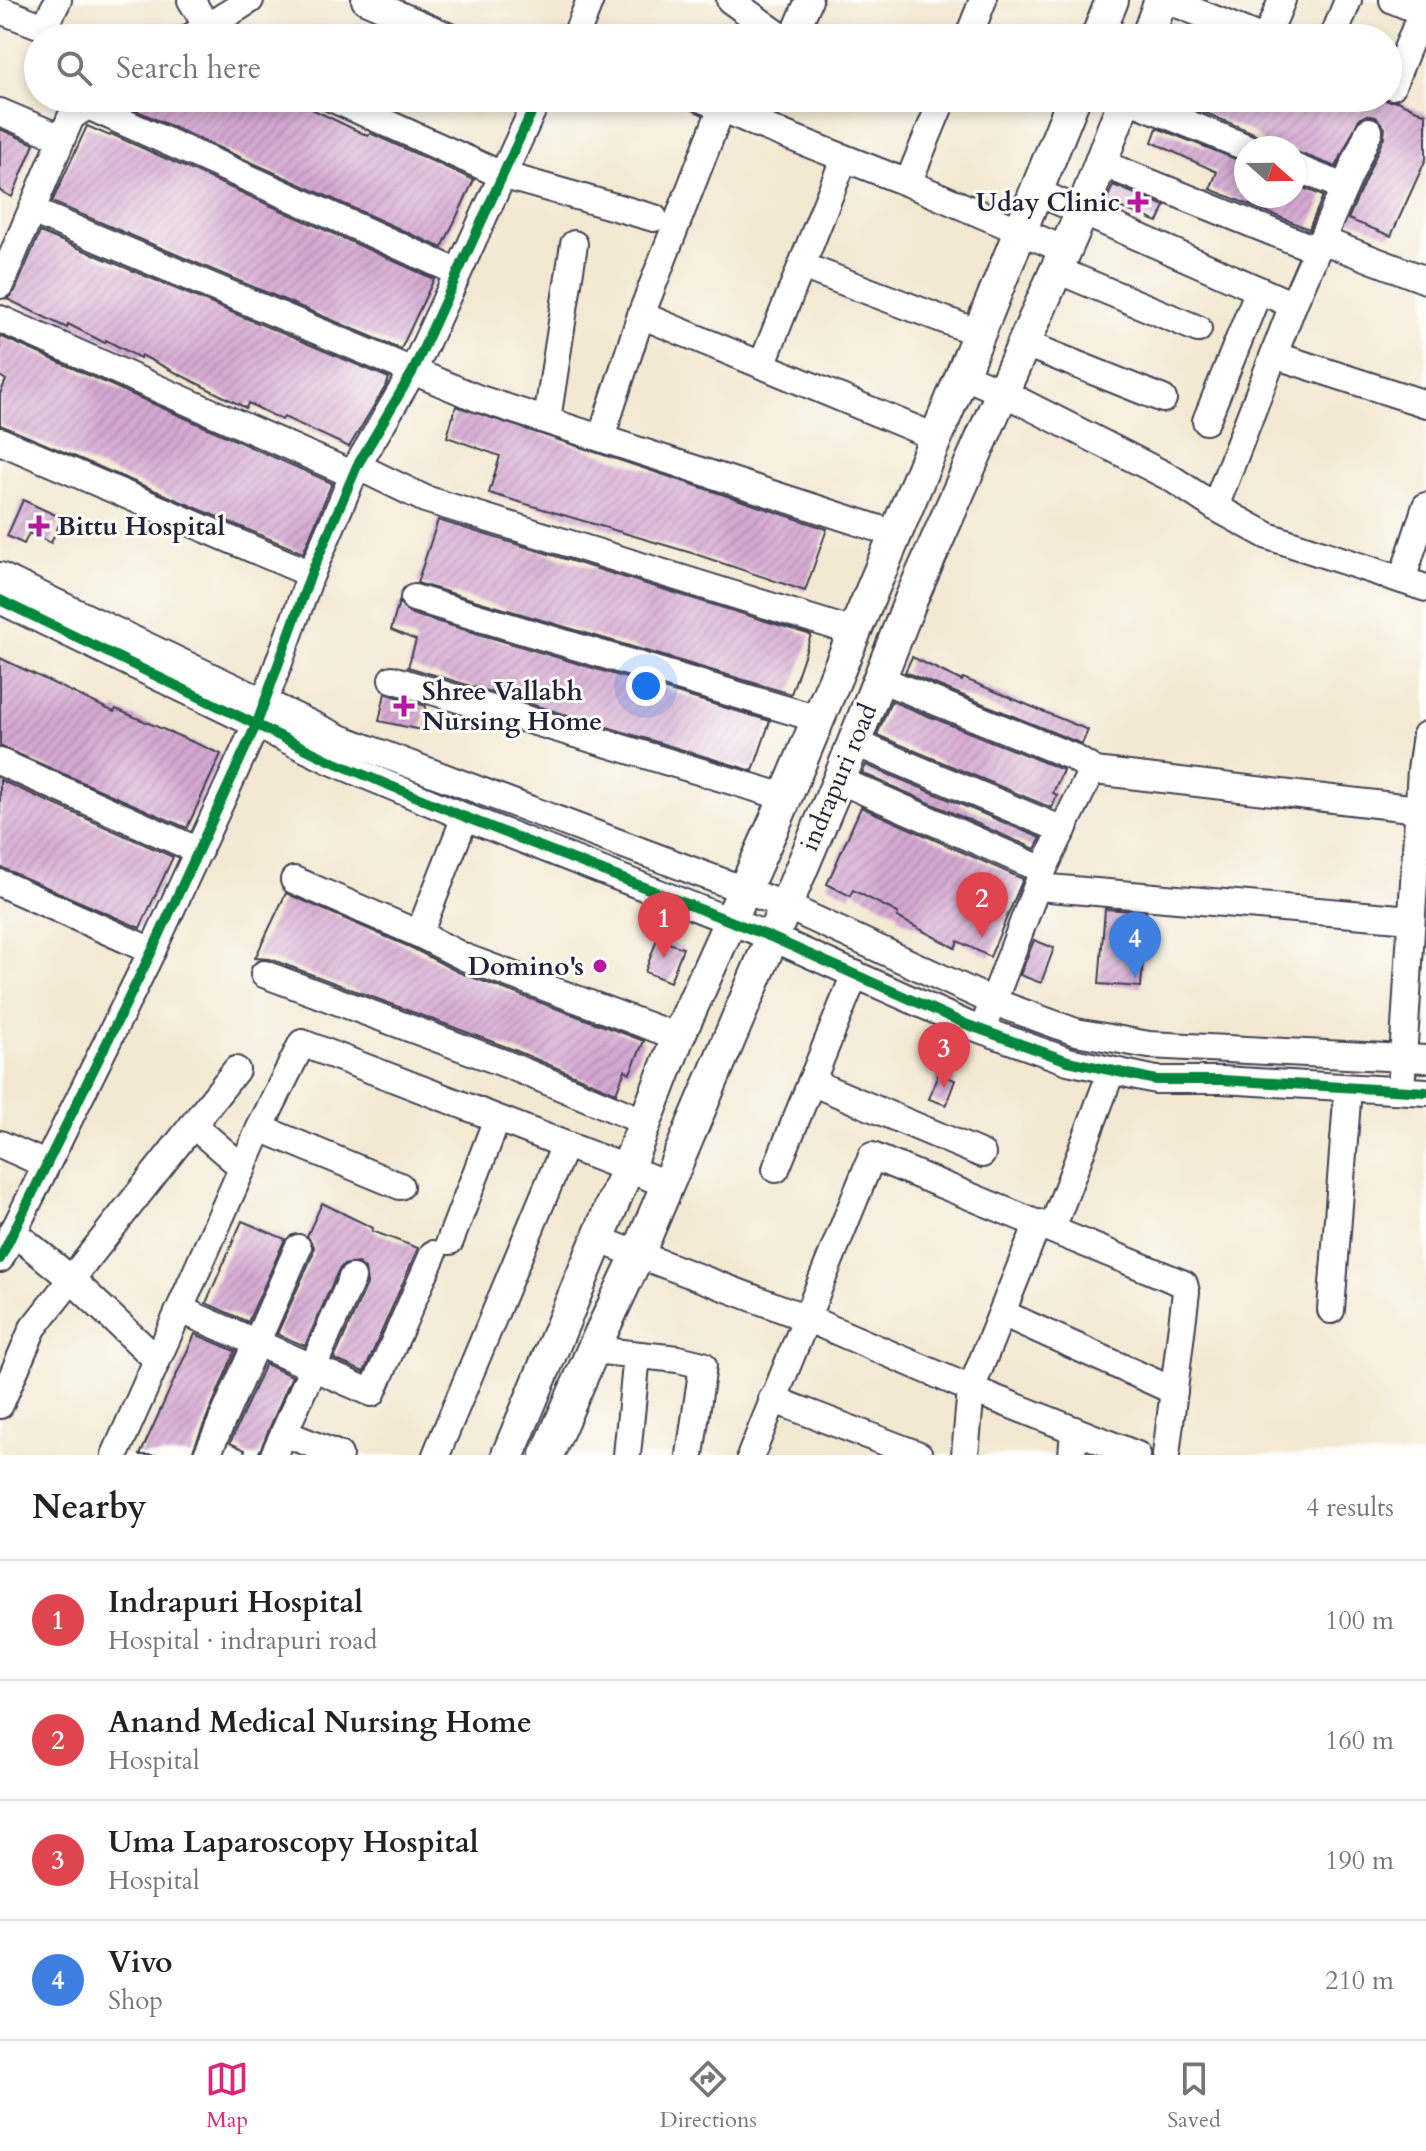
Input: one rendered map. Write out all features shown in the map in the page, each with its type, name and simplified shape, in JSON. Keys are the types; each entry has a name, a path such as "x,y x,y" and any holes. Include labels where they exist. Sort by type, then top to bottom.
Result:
{"main road":[{"path":"1103,24 1112,0"},
{"path":"1153,24 1164,0"},
{"name":"indrapuri road","path":"508,1455 627,1169 678,1037 818,719 1068,112"},
{"name":"indrapuri road","path":"547,1455 638,1254 839,780 912,597 1082,212 1120,112"}],"street":[{"path":"46,24 58,0"},
{"path":"191,0 199,24"},
{"path":"217,24 250,0"},
{"path":"365,0 415,10 434,24"},
{"path":"581,24 590,0"},
{"path":"730,0 763,24"},
{"path":"799,24 809,0"},
{"path":"974,24 983,0"},
{"path":"1164,0 1227,24"},
{"path":"1270,24 1282,0"},
{"path":"1339,24 1348,0"},
{"path":"1393,0 1424,7 1402,61"},
{"path":"0,10 36,24"},
{"path":"0,112 61,138"},
{"path":"0,285 61,138 71,117 79,112"},
{"path":"115,112 457,272"},
{"path":"362,112 502,175 654,218"},
{"path":"157,1360 71,1279 3,1250 199,851 262,713 311,574 356,471 413,371 531,112"},
{"path":"601,438 708,112"},
{"path":"732,112 1021,230 1061,260 1198,329"},
{"path":"755,123 760,112"},
{"path":"908,183 937,112"},
{"path":"1159,112 1234,142"},
{"path":"1215,507 1293,305 1369,131"},
{"path":"762,365 844,159"},
{"path":"1101,163 1319,245 1426,280"},
{"path":"1306,172 1344,187"},
{"path":"1037,192 1293,305"},
{"path":"32,211 477,398 895,534"},
{"path":"547,420 574,244"},
{"path":"802,266 979,333"},
{"path":"1206,421 1259,290"},
{"path":"641,315 935,437"},
{"path":"0,319 425,499 854,632"},
{"path":"1023,343 1163,399"},
{"path":"1274,355 1426,404"},
{"path":"962,375 1002,392 1171,478 1268,536 1414,584 1426,506"},
{"path":"0,441 311,574"},
{"path":"0,576 262,713 331,761 771,937 982,1030 1068,1061 1156,1080 1222,1080 1414,1091 1411,919 1426,735"},
{"path":"414,598 818,719"},
{"path":"0,600 262,713 340,738 743,888 994,1002 1076,1032 1106,1039 1222,1049 1414,1058"},
{"path":"392,679 785,797"},
{"path":"880,679 1073,757 1095,771 1418,809"},
{"path":"853,742 1063,830"},
{"path":"0,762 199,851"},
{"path":"982,1030 1040,878 1089,776 1095,771"},
{"path":"839,780 1040,878 1411,919"},
{"path":"419,934 465,817"},
{"path":"294,880 464,957 678,1037"},
{"path":"1,887 152,951"},
{"path":"264,974 506,1064 645,1122"},
{"path":"776,1169 855,974"},
{"path":"115,1455 260,1128 302,1043 667,1184"},
{"path":"1222,1049 1222,1080"},
{"path":"0,1405 33,1328 236,1070"},
{"path":"965,1455 971,1389 1111,1072"},
{"path":"811,1082 982,1154"},
{"path":"1331,1310 1348,1088"},
{"path":"181,1310 372,1393 441,1248 497,1119"},
{"path":"193,1125 243,1168"},
{"path":"260,1128 400,1186"},
{"path":"0,1144 45,1164"},
{"path":"436,1455 565,1145"},
{"path":"751,1455 872,1156 1184,1284 1186,1292 1166,1455"},
{"path":"597,1239 806,1318 971,1389 1073,1442 1137,1455"},
{"path":"207,1455 298,1248"},
{"path":"339,1455 279,1444 352,1278"},
{"path":"1002,1313 1174,1391"},
{"path":"593,1350 678,1359 703,1365 690,1455"},
{"path":"627,1455 637,1355"},
{"path":"772,1399 919,1455"}],"building":[{"path":"1402,103 1426,114 1426,159 1391,236 1348,219 1384,137 1385,128 1376,117 1366,115 1359,119 1336,167 1306,156 1306,136 1258,136 1204,112 1402,112"},
{"path":"140,112 318,112 368,136 370,133 474,180 442,248"},
{"path":"87,126 434,279 401,349 52,202"},
{"path":"1157,128 1234,158 1234,199 1210,189 1217,172 1152,142"},
{"path":"0,129 34,144 12,197 0,191"},
{"path":"1113,185 1165,206 1158,222 1106,202"},
{"path":"1306,189 1323,196 1309,229 1257,208 1306,208"},
{"path":"40,232 389,378 387,384 349,447 248,403 246,408 141,355 140,358 68,324 67,328 7,299 15,291"},
{"path":"0,336 332,483 303,553 0,425 0,394 6,380 0,376"},
{"path":"456,406 827,529 805,591 695,554 489,493 500,456 447,437"},
{"path":"23,500 62,518 51,543 29,533 24,544 7,536"},
{"path":"438,520 811,635 791,694 417,583"},
{"path":"399,602 409,613 770,721 753,771 408,667 416,640 391,630"},
{"path":"912,657 962,681 963,678 1088,730 1082,744 905,672"},
{"path":"0,658 114,712 116,709 221,754 187,828 0,746"},
{"path":"385,693 426,706 421,730 379,721"},
{"path":"891,701 1063,770 1053,793 1057,795 1052,808 877,735"},
{"path":"866,765 1041,838 1035,849 862,773"},
{"path":"0,780 173,857 140,928 0,867"},
{"path":"861,807 1023,879 990,957 958,941 955,948 853,890 850,896 827,884"},
{"path":"286,893 412,948 458,972 644,1041 630,1073 625,1070 616,1093 512,1049 270,959 255,958"},
{"path":"1105,909 1146,912 1141,987 1099,984"},
{"path":"657,939 683,948 670,982 645,972"},
{"path":"1034,940 1054,948 1041,983 1020,975"},
{"path":"938,1074 955,1080 946,1105 929,1099"},
{"path":"322,1203 373,1228 372,1231 418,1248 364,1372 334,1359 367,1284 365,1269 358,1263 343,1265 338,1271 305,1346 277,1334 313,1254 314,1246 307,1236"},
{"path":"242,1221 285,1239 248,1322 206,1303"},
{"path":"195,1334 235,1351 191,1455 140,1455"},
{"path":"265,1364 292,1376 258,1455 243,1455 245,1450 230,1443"}],"cycle path":[{"path":"0,1259 152,951 257,723 311,574 357,466 413,371 532,112"},
{"path":"0,600 331,761 771,937 968,1025 1068,1061 1156,1080 1222,1080 1426,1092"}],"place":[{"name":"Uday Clinic","path":"1138,202"},
{"name":"Bittu Hospital","path":"39,526"},
{"name":"Shree Vallabh Nursing Home","path":"404,706"},
{"name":"Anand Medical Nursing Home","path":"982,938"},
{"name":"Indrapuri Hospital","path":"664,958"},
{"name":"Domino's","path":"600,966"},
{"name":"Vivo","path":"1135,978"},
{"name":"Uma Laparoscopy Hospital","path":"944,1088"}]}
